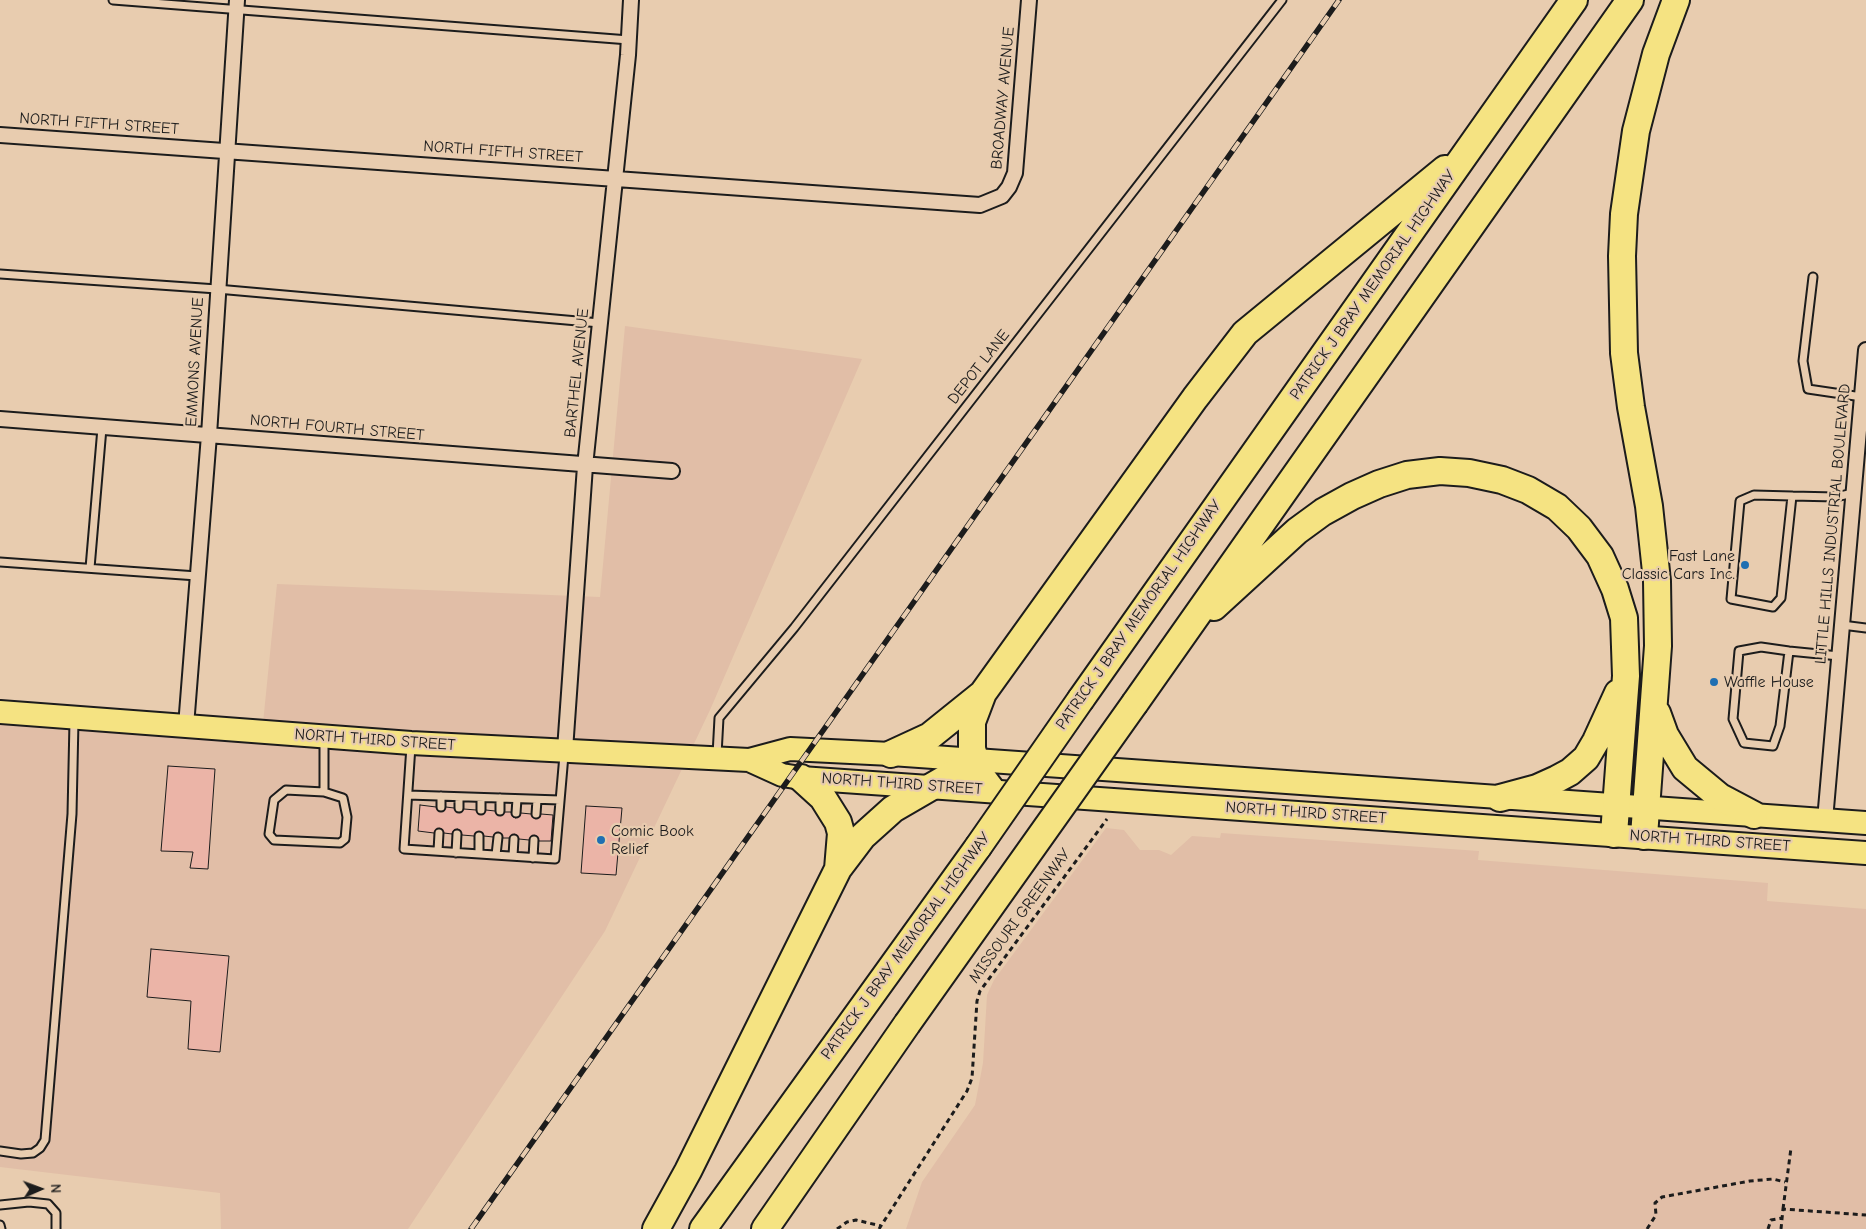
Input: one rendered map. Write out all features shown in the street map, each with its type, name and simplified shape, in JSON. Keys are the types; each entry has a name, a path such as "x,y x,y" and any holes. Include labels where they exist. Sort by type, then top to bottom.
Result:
{"highway":[{"name":"PATRICK J BRAY MEMORIAL HIGHWAY","path":"703,1229 978,847 1574,0"},
{"path":"765,1229 907,1024 1630,0"},
{"path":"1644,836 1658,646 1657,581 1650,515 1631,407 1624,353 1622,256 1624,214 1636,131 1656,54 1676,0"},
{"path":"991,790 974,762 972,722 983,693 1195,398 1245,334 1468,150"},
{"path":"1178,640 1297,531 1352,496 1407,475 1440,471 1469,473 1502,480 1528,490 1557,508 1584,535 1600,556 1615,589 1622,611 1626,647 1626,676 1614,834"},
{"path":"1500,798 1537,788 1557,779 1570,772 1586,758 1596,741 1626,676"},
{"path":"891,754 930,736 983,693"},
{"path":"1654,705 1665,736 1685,768 1720,796 1754,815"},
{"path":"656,1229 688,1171 838,869 863,836 893,809 930,785 974,762"},
{"path":"801,778 823,798 838,822 841,833 838,869"}],"main road":[{"name":"NORTH THIRD STREET","path":"0,712 411,743 750,760 790,749 891,754 974,762 1866,823"},
{"name":"NORTH THIRD STREET","path":"750,760 782,775 801,778 930,785 1866,853"}],"street":[{"name":"BARTHEL AVENUE","path":"565,750 585,466 616,178 631,0"},
{"name":"BROADWAY AVENUE","path":"1002,196 1015,174 1029,0"},
{"name":"EMMONS AVENUE","path":"186,726 209,435 226,150 237,5"},
{"name":"NORTH FIFTH STREET","path":"0,135 980,205 1002,196"},
{"name":"LITTLE HILLS INDUSTRIAL BOULEVARD","path":"1825,820 1842,625 1860,494 1862,397 1866,350"},
{"name":"NORTH FOURTH STREET","path":"0,419 585,466 672,471"}],"lane":[{"path":"113,0 237,5 629,40"},
{"name":"DEPOT LANE","path":"717,758 719,718 806,612 1282,0"},
{"path":"0,274 217,289 600,323"},
{"path":"1813,277 1803,361 1808,388 1862,397"},
{"path":"90,568 102,428"},
{"path":"1792,496 1782,598 1774,607 1731,599 1740,501 1754,495 1836,497 1860,494"},
{"path":"0,562 197,576"},
{"path":"1842,625 1866,628"},
{"path":"1789,650 1780,726 1773,746 1744,743 1733,719 1739,650 1760,647 1789,650 1839,656"},
{"path":"0,1152 33,1153 40,1148 45,1140 72,814 74,718"},
{"path":"324,737 324,792"},
{"path":"411,743 404,849 555,860 565,750"},
{"path":"286,790 324,792 343,798 348,817 345,839 340,843 274,840 269,834 274,800 286,790"},
{"path":"408,795 560,800"},
{"path":"441,796 441,807"},
{"path":"459,808 460,797"},
{"path":"480,810 481,798"},
{"path":"500,798 500,811"},
{"path":"516,813 517,799"},
{"path":"536,814 537,800"},
{"path":"438,851 439,833"},
{"path":"456,853 457,834"},
{"path":"479,836 479,854"},
{"path":"496,855 498,838"},
{"path":"513,856 514,839"},
{"path":"533,858 534,840"},
{"path":"0,1205 29,1202 48,1204 56,1213 56,1229"},
{"path":"0,1225 2,1229"}],"path":[{"name":"MISSOURI GREENWAY","path":"837,1229 847,1222 856,1220 880,1227 967,1091 972,1078 977,1001 980,991 1111,813"},
{"path":"1781,1229 1785,1182 1791,1148"},
{"path":"1646,1229 1656,1214 1656,1203 1662,1197 1750,1180 1773,1179 1785,1182"},
{"path":"1783,1209 1866,1215"},
{"path":"1768,1229 1771,1220 1782,1218"}],"shaded area":[{"path":"625,326 862,359 710,710 605,931 408,1229 221,1229 220,1193 0,1167 0,724 261,743 277,584 600,597"},
{"path":"1106,828 1124,830 1140,850 1159,850 1171,855 1192,836 1220,838 1221,833 1479,851 1478,860 1768,883 1767,901 1866,909 1866,1229 906,1229 922,1182 975,1105 983,1063 987,995 994,980"}],"building":[{"path":"168,766 215,769 208,869 190,868 193,852 161,851"},
{"path":"420,805 436,807 441,812 446,807 454,808 459,813 464,809 476,810 481,815 486,810 495,811 500,816 505,812 511,812 513,817 516,818 521,813 531,814 536,819 541,814 553,815 551,841 539,841 535,835 529,840 519,839 515,834 509,838 503,838 498,832 493,837 484,836 479,831 474,836 462,835 458,829 454,830 452,834 444,833 440,828 434,833 418,831"},
{"name":"Comic Book Relief","path":"586,806 622,808 616,875 581,873"},
{"path":"151,949 229,956 220,1052 188,1049 191,1001 147,997"}],"railway":[{"path":"471,1229 1339,0"}],"place":[{"name":"Fast Lane Classic Cars Inc.","path":"1745,565"},
{"name":"Waffle House","path":"1714,682"},
{"name":"Comic Book Relief","path":"601,840"}]}
